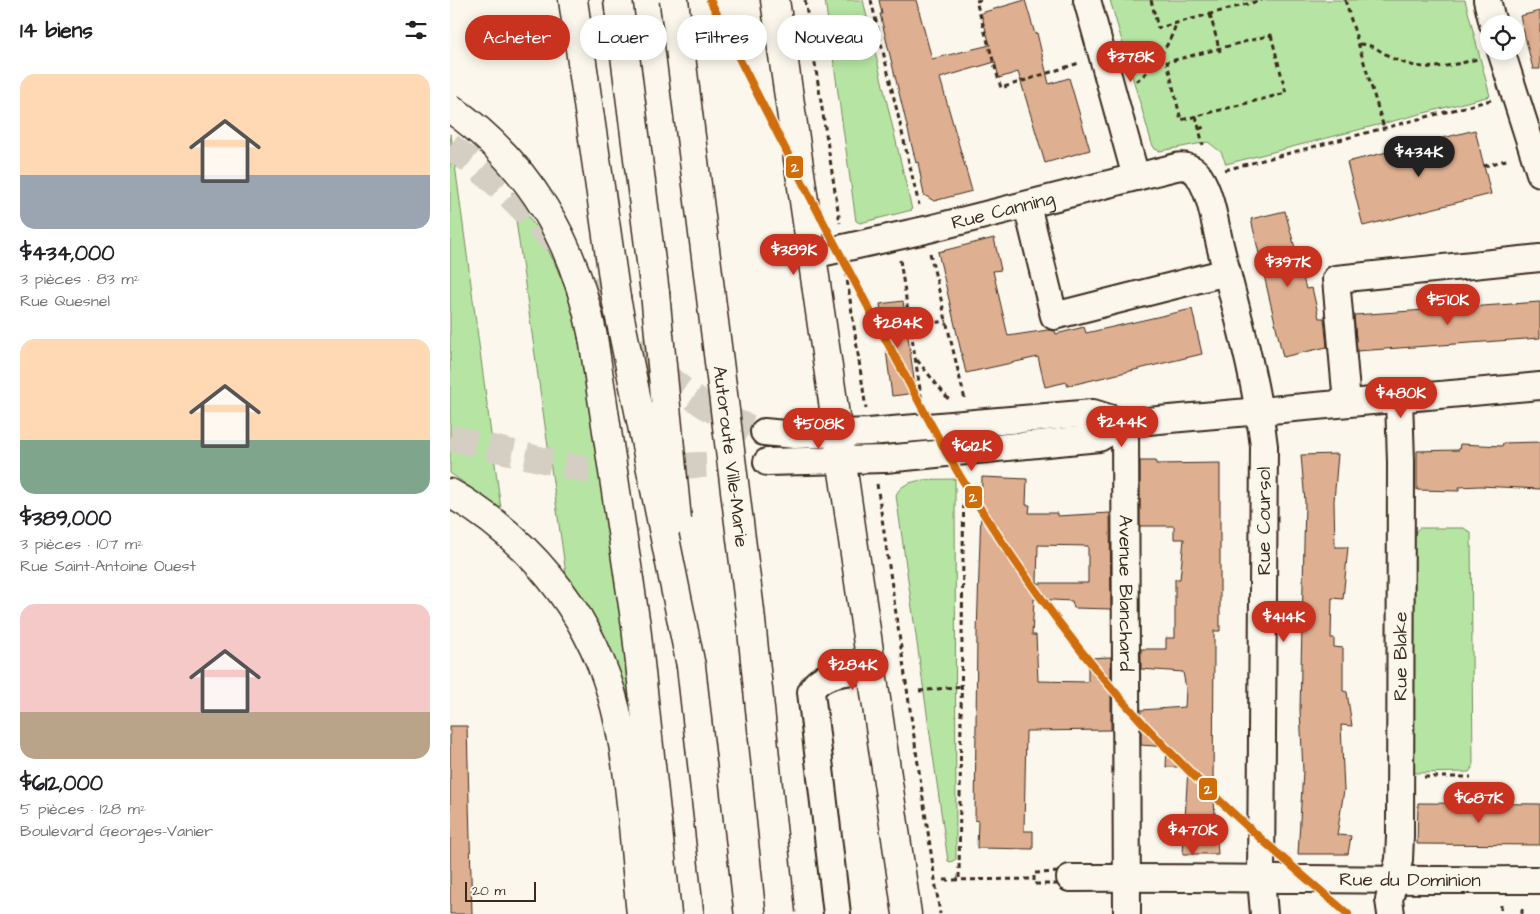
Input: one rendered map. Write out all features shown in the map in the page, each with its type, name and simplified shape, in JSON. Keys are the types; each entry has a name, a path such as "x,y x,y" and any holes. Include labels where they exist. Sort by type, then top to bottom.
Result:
{"main road":[{"path":"573,0 616,298 691,666"},
{"path":"618,0 655,293 691,666 719,914"},
{"name":"Autoroute Ville-Marie","path":"674,0 749,601 781,914"},
{"path":"775,0 907,914"},
{"path":"450,108 500,150 525,180 551,219 578,275 593,337 636,626 668,914"},
{"path":"450,492 492,521 525,550 563,594 582,624 604,673 622,744 641,914"}],"street":[{"path":"1088,0 1136,177"},
{"path":"1487,0 1491,15"},
{"path":"1494,60 1540,173"},
{"name":"Rue Canning","path":"812,255 1027,205 1181,166 1192,169"},
{"name":"Rue Coursol","path":"1192,169 1198,174 1204,186 1227,272 1264,446 1261,879 1264,914"},
{"path":"1027,205 1054,316 1227,272"},
{"path":"1347,403 1336,279 1540,258"},
{"path":"764,432 788,435 838,434 1093,413 1125,423 1540,386"},
{"name":"Rue Blake","path":"1391,914 1389,900 1399,860 1400,836 1402,462 1399,399"},
{"path":"767,462 842,461 904,457 1099,438 1125,423"},
{"name":"Avenue Blanchard","path":"1125,423 1127,627 1125,878 1127,914"},
{"path":"837,914 810,692 813,685 823,678 871,669"},
{"name":"Rue du Dominion","path":"1070,878 1201,876 1394,881 1540,880"}],"path":[{"path":"805,0 840,228"},
{"path":"872,0 921,211"},
{"path":"981,0 976,1 1000,88 1078,63"},
{"path":"1151,0 1158,28 1262,0"},
{"path":"1345,0 1348,4 1384,128"},
{"path":"1348,4 1352,1"},
{"path":"1210,14 1220,51"},
{"path":"1131,83 1139,79 1158,58 1169,42 1176,23"},
{"path":"1271,35 1286,93 1181,120 1167,62 1220,51 1271,35"},
{"path":"1359,44 1373,46 1403,63 1426,68 1447,67 1480,57"},
{"path":"1224,170 1494,99"},
{"path":"1196,116 1203,145"},
{"path":"1199,128 1206,126"},
{"path":"1484,166 1510,159"},
{"path":"929,250 966,405"},
{"path":"899,257 923,410"},
{"path":"846,270 866,417"},
{"path":"869,331 947,321"},
{"path":"892,328 893,334"},
{"path":"916,359 949,398 952,407"},
{"path":"959,878 963,686 964,472"},
{"path":"877,481 940,914"},
{"path":"919,691 963,686"},
{"path":"1418,777 1471,777"},
{"path":"944,880 959,878 1034,879"}],"green space":[{"path":"825,0 863,0 866,15 827,15"},
{"path":"1110,0 1465,0 1490,96 1226,164 1221,152 1208,142 1160,151 1155,149"},
{"path":"833,60 877,60 912,210 860,223 856,221"},
{"path":"451,135 501,509 450,473"},
{"path":"512,192 545,243 568,295 580,335 624,627 635,729 617,668 609,648 590,610 566,574"},
{"path":"931,479 955,479 956,859 951,862 948,861 896,495 900,489 913,482"},
{"path":"1419,528 1464,528 1471,533 1473,767 1469,772 1410,773 1412,536"}],"building":[{"path":"879,0 916,0 932,59 990,45 981,13 1025,0 1035,34 1037,33 1049,84 1069,78 1090,150 1045,163 1018,72 999,78 995,62 940,78 972,191 934,201 924,195 918,162 916,163 880,14 882,14"},
{"path":"1540,11 1540,69 1533,69 1525,36 1524,15"},
{"path":"1475,130 1491,194 1363,226 1347,162"},
{"path":"1285,211 1306,289 1312,288 1319,318 1324,318 1327,347 1283,357 1251,219"},
{"path":"994,238 1001,270 993,271 1008,336 1048,330 1055,331 1056,334 1084,327 1086,333 1192,309 1202,354 1067,386 1067,382 1045,387 1038,357 966,373 938,252"},
{"path":"903,301 916,393 892,396 880,304"},
{"path":"1540,302 1540,338 1357,351 1354,315"},
{"path":"1540,442 1540,489 1480,486 1459,487 1459,491 1417,490 1417,451 1459,450 1460,444 1502,446 1503,443"},
{"path":"1338,454 1334,501 1335,547 1348,547 1343,599 1332,598 1331,638 1334,638 1334,647 1343,648 1343,691 1347,692 1352,726 1341,725 1344,790 1337,835 1351,836 1348,854 1298,854 1303,771 1300,710 1305,502 1301,455"},
{"path":"1140,461 1156,461 1156,464 1220,463 1220,631 1214,631 1213,788 1218,854 1183,854 1188,767 1166,767 1167,747 1141,745 1141,710 1185,707 1186,689 1183,672 1141,669 1141,649 1166,649 1166,638 1175,638 1175,579 1180,579 1184,539 1174,539 1174,526 1140,526"},
{"path":"982,477 1027,479 1026,505 1030,505 1029,513 1057,513 1057,516 1110,513 1111,609 1074,608 1072,601 1034,599 1032,635 1036,635 1038,681 1088,682 1088,658 1111,657 1111,730 1026,731 1024,831 1033,831 1033,849 977,848 978,821 975,820 977,634","holes":["1038,545 1088,546 1088,583 1037,583"]},
{"path":"450,726 467,726 472,914 450,914"},
{"path":"1418,803 1540,804 1540,845 1417,844"}],"tunnel":[{"path":"450,146 510,196 538,225 563,253 627,334 674,383 701,403 731,420 764,432"},
{"path":"450,438 586,470 767,462"}],"transit line":[{"name":"2","path":"710,0 819,214 941,443 976,502 1028,580 1084,655 1161,742 1252,831 1348,914"}]}
